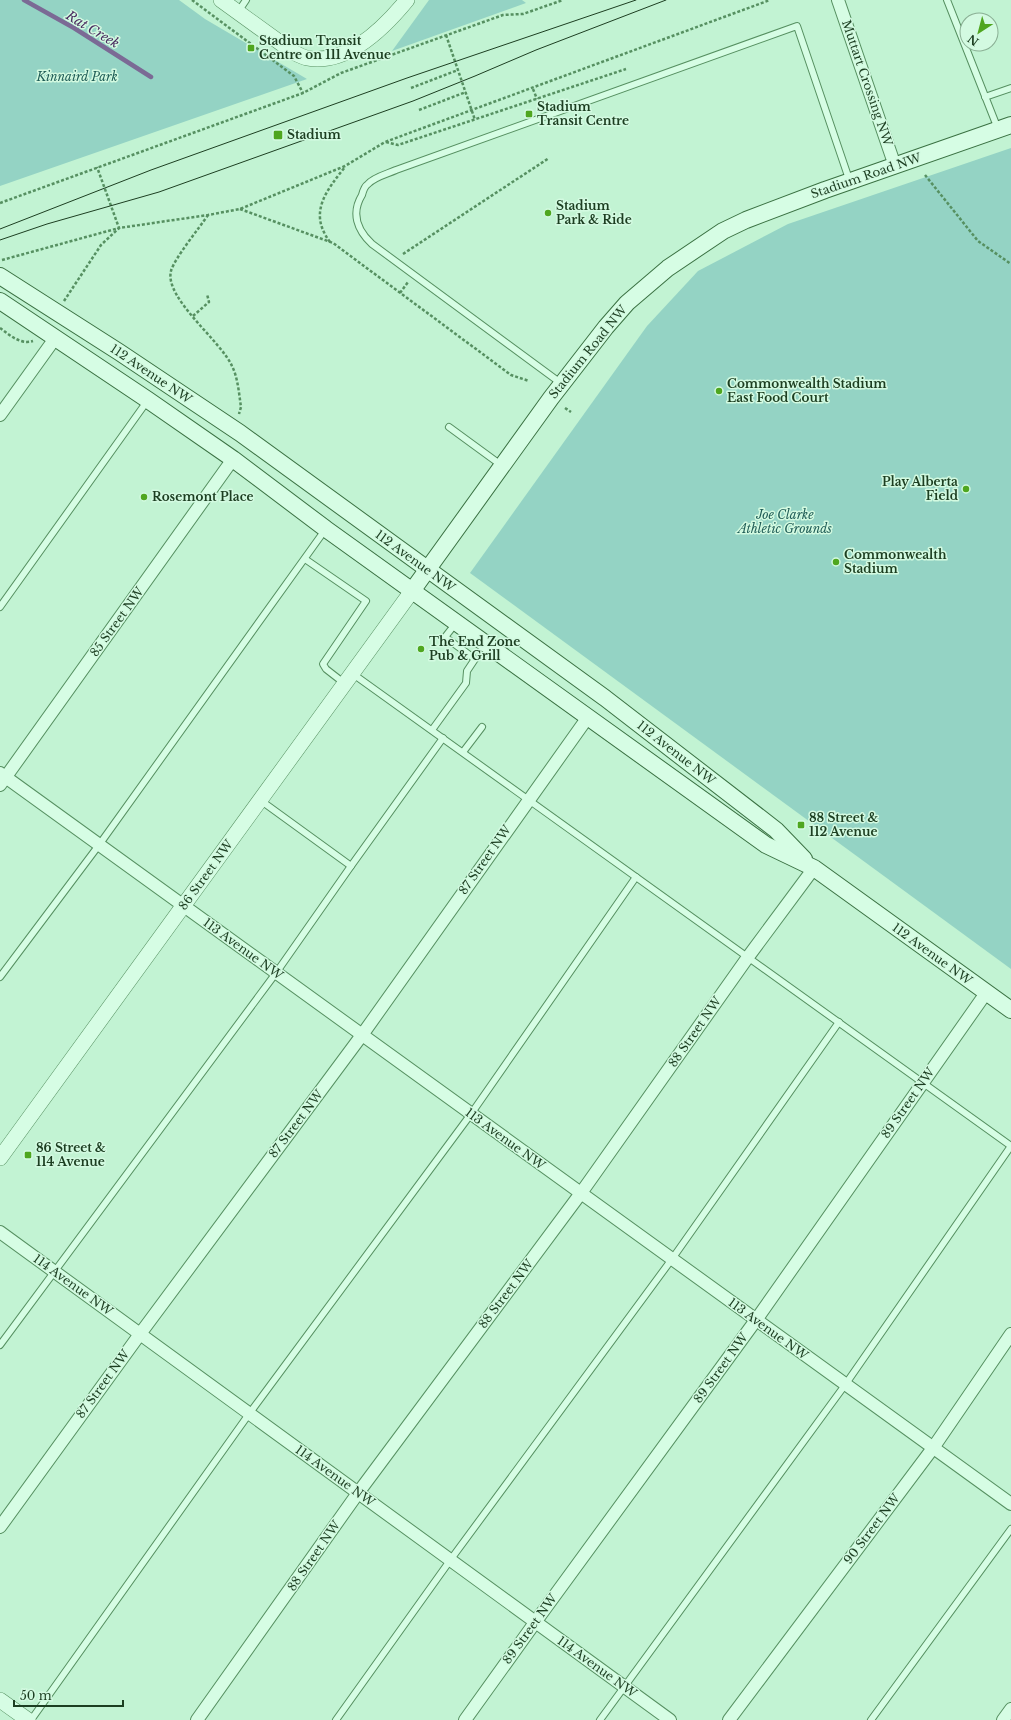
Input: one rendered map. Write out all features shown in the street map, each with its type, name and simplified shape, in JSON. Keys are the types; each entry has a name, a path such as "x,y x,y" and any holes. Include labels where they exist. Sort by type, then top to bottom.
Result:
{"main road":[{"name":"Stadium Road NW","path":"412,591 562,384 606,327 627,303 650,282 686,254 723,231 746,220 1004,127"},
{"name":"112 Avenue NW","path":"0,276 119,352 240,433 615,705 776,830 814,868 1011,1010"},
{"name":"112 Avenue NW","path":"0,301 233,459 326,529 766,845 814,868"}],"street":[{"path":"221,0 242,6 293,52 305,58 320,59 343,53 372,36 392,18 407,0"},
{"name":"Muttart Crossing NW","path":"838,0 895,166"},
{"path":"0,415 49,333"},
{"name":"85 Street NW","path":"2,778 233,459"},
{"name":"86 Street NW","path":"0,1158 412,591"},
{"name":"87 Street NW","path":"0,1527 140,1334 362,1035 528,799 588,717"},
{"name":"113 Avenue NW","path":"2,778 184,906 1011,1504"},
{"name":"88 Street NW","path":"197,1720 358,1493 581,1193 748,957 814,868"},
{"name":"89 Street NW","path":"465,1720 756,1320 986,993"},
{"name":"114 Avenue NW","path":"0,1232 670,1720"},
{"name":"90 Street NW","path":"729,1720 932,1448 1011,1334"},
{"path":"0,1700 29,1720"},
{"path":"1003,1720 1011,1709"}],"lane":[{"path":"948,0 985,97 1004,127"},
{"path":"562,384 364,237 356,218 356,206 368,184 379,177 797,26 850,182"},
{"path":"985,97 1011,88"},
{"path":"0,607 148,400"},
{"path":"449,427 502,466"},
{"path":"0,977 99,845 326,529"},
{"path":"305,559 366,601 323,664 326,670 348,678 432,730 1011,1146 845,1384 600,1720"},
{"path":"432,730 466,683 467,671 475,659 445,637 456,623"},
{"path":"463,752 482,727"},
{"path":"0,1345 276,973 443,738"},
{"path":"260,800 351,866"},
{"path":"29,1720 250,1414 471,1114 636,877"},
{"path":"336,1720 451,1560 672,1259 838,1022"},
{"path":"871,1720 1011,1529"}],"path":[{"path":"192,0 294,76 303,93"},
{"path":"0,203 303,93 341,73 446,35 503,15 523,14 563,0"},
{"path":"0,261 119,228 240,209 345,166 386,142 770,0"},
{"path":"446,35 475,120"},
{"path":"386,142 398,145 626,69"},
{"path":"411,88 458,70"},
{"path":"533,88 536,99"},
{"path":"419,110 466,92"},
{"path":"400,293 409,281 392,269 402,255 549,158"},
{"path":"345,166 332,182 321,204 321,225 323,233 331,242 511,375 529,381"},
{"path":"98,167 119,228"},
{"path":"925,175 978,241 1011,264"},
{"path":"240,209 331,242"},
{"path":"208,215 171,271 171,283 174,291 232,366 241,408 238,418"},
{"path":"56,311 101,245 119,228"},
{"path":"193,316 209,302 207,294"},
{"path":"0,328 21,342 26,343 49,333"},
{"path":"565,408 571,412"}],"green space":[{"name":"Kinnaird Park","path":"0,0 179,0 205,19 307,79 0,186"},
{"path":"429,0 522,0 526,3 392,51"},
{"name":"Joe Clarke Athletic Grounds","path":"1011,148 1011,969 470,573 647,326 698,271 788,224"}],"waterway":[{"name":"Rat Creek","path":"24,0 74,28 151,77"}],"tram line":[{"path":"0,229 151,170 407,78 636,0"},
{"path":"0,240 47,224 159,192 413,101 536,50 666,0"}],"place":[{"name":"Stadium Transit Centre on 111 Avenue","path":"251,48"},
{"name":"Stadium Transit Centre","path":"529,114"},
{"name":"Stadium","path":"278,135"},
{"name":"Stadium Park & Ride","path":"548,213"},
{"name":"Commonwealth Stadium East Food Court","path":"719,391"},
{"name":"Play Alberta Field","path":"966,489"},
{"name":"Rosemont Place","path":"144,497"},
{"name":"Commonwealth Stadium","path":"836,562"},
{"name":"The End Zone Pub & Grill","path":"421,649"},
{"name":"88 Street & 112 Avenue","path":"801,825"},
{"name":"86 Street & 114 Avenue","path":"28,1155"}]}
